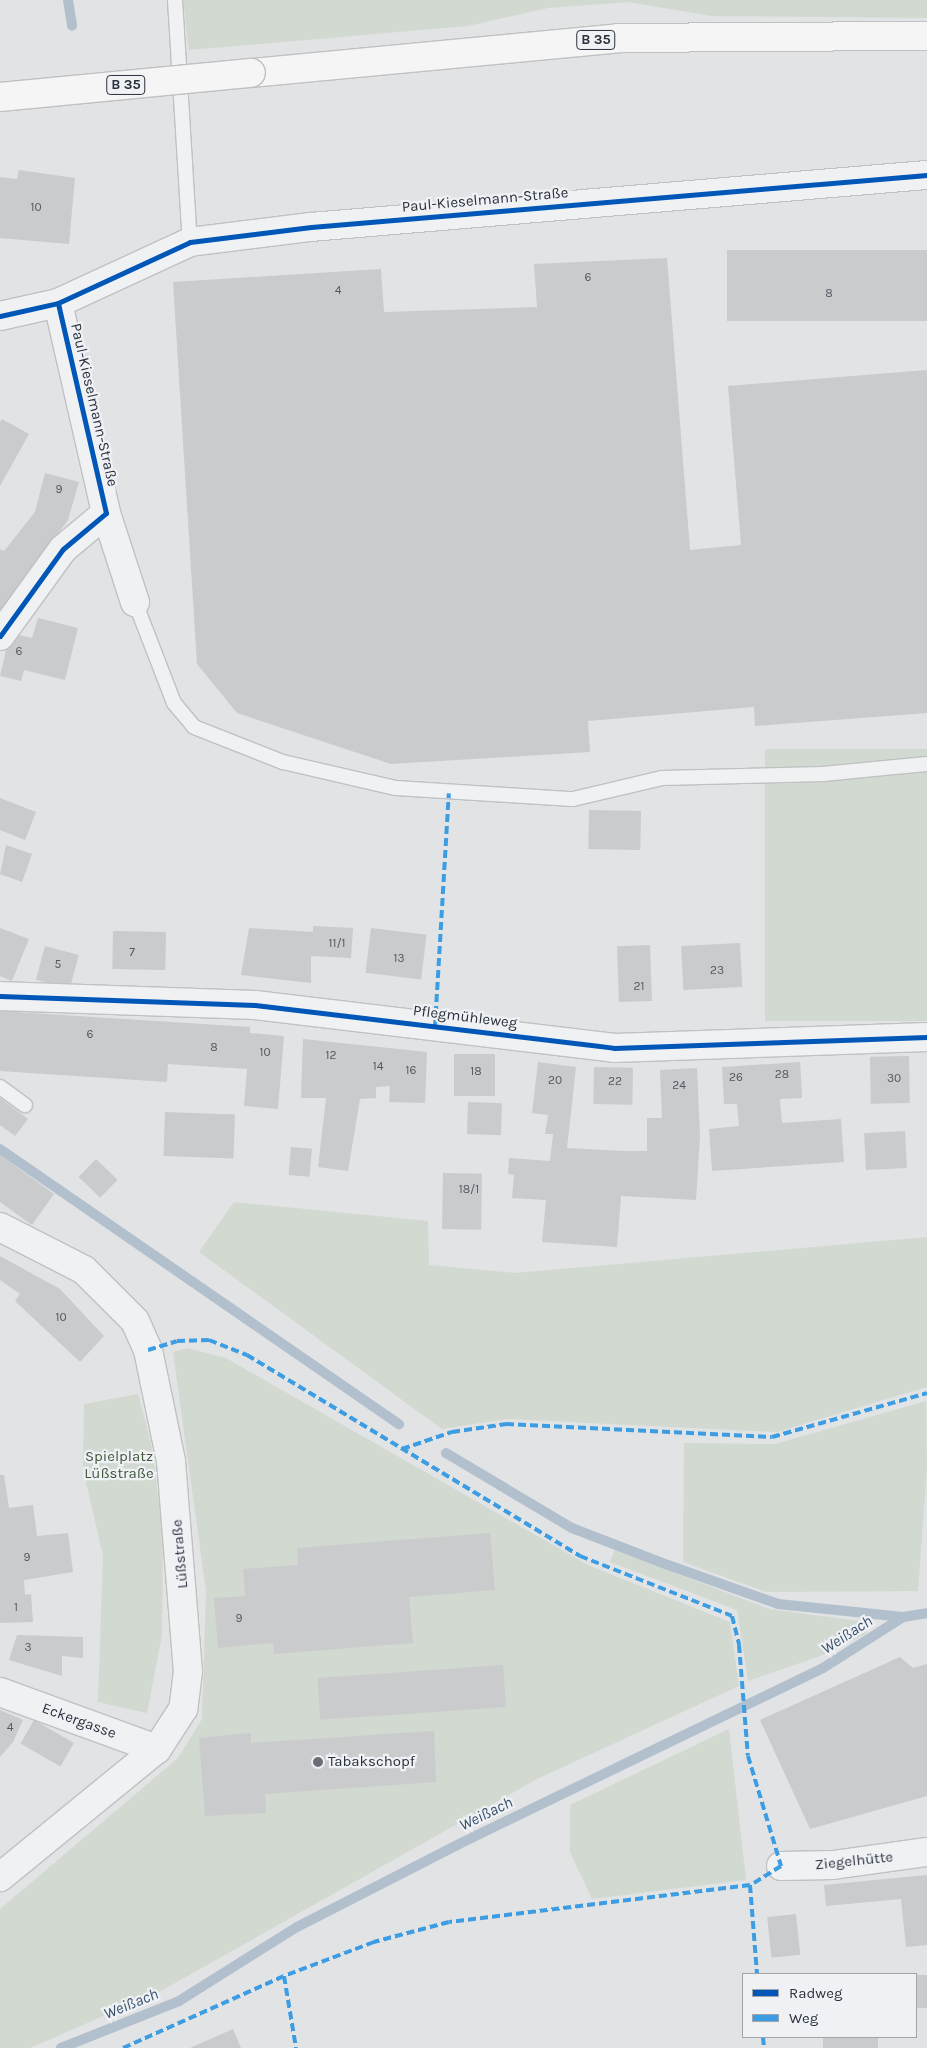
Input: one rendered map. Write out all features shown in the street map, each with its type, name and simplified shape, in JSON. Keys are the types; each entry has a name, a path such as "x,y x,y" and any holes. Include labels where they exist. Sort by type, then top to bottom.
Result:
{"main road":[{"name":"B 35","path":"0,97 618,38 927,36"}],"street":[{"name":"Paul-Kieselmann-Straße","path":"0,316 58,303 190,242 311,227 927,175"},
{"name":"Paul-Kieselmann-Straße","path":"58,303 106,513 135,602"},
{"path":"0,636 63,550 106,513"},
{"name":"Pflegmühleweg","path":"0,996 255,1005 614,1048 927,1037"},
{"name":"Lüßstraße","path":"0,1227 84,1270 135,1321 148,1350 171,1461 188,1671 183,1709 157,1749 0,1877"},
{"name":"Eckergasse","path":"0,1692 157,1749"},
{"name":"Ziegelhütte","path":"781,1866 833,1865 927,1852"}],"lane":[{"path":"175,0 190,242"},
{"path":"135,602 174,703 194,727 283,762 396,788 573,799 662,778 823,774 927,764"},
{"path":"0,1087 25,1105"}],"green space":[{"path":"183,0 927,0 927,18 711,16 628,2 548,8 468,26 189,50"},
{"path":"765,749 927,749 927,1021 765,1021"},
{"path":"234,1202 428,1221 429,1265 515,1273 927,1237 927,1387 777,1432 506,1419 442,1429 199,1252"},
{"path":"187,1348 226,1358 588,1565 730,1622 739,1686 537,1779 161,1991 30,2048 0,2048 0,1909 178,1758 202,1719 206,1591 173,1352"},
{"name":"Spielplatz Lüßstraße","path":"138,1394 152,1447 163,1536 162,1635 147,1713 98,1702 103,1556 83,1469 84,1404"},
{"path":"926,1401 927,1467 918,1591 766,1592 683,1562 684,1443 775,1444"},
{"path":"615,1550 769,1609 867,1622 866,1634 820,1656 748,1681 737,1610 610,1562"},
{"path":"729,1729 746,1880 592,1899 570,1852 570,1805"}],"building":[{"path":"19,170 75,178 69,244 0,238 0,177 17,179"},
{"path":"727,250 927,250 927,321 727,321"},
{"path":"667,258 690,550 741,545 728,386 927,370 927,713 755,726 754,707 588,721 590,752 391,764 237,713 197,664 173,282 381,269 384,312 537,307 534,264"},
{"path":"2,419 29,434 0,486 0,422"},
{"path":"45,473 79,482 68,520 0,613 0,549 4,551 35,512"},
{"path":"38,618 78,628 65,680 24,670 21,681 0,676 10,633 32,638"},
{"path":"0,798 36,812 25,840 0,830"},
{"path":"589,810 641,811 640,850 588,849"},
{"path":"6,845 32,854 22,882 0,874"},
{"path":"313,926 353,928 351,958 311,956 311,983 241,975 249,928 313,932"},
{"path":"0,928 29,939 12,981 0,976"},
{"path":"371,928 427,935 421,979 366,973"},
{"path":"113,931 166,932 165,970 112,969"},
{"path":"740,943 742,987 683,990 681,946"},
{"path":"650,945 652,1001 619,1002 617,946"},
{"path":"45,946 79,955 70,989 36,980"},
{"path":"0,1011 250,1027 250,1033 284,1036 278,1109 244,1106 247,1069 168,1064 167,1082 0,1071"},
{"path":"303,1039 427,1052 425,1103 389,1102 390,1086 376,1087 376,1098 360,1099 348,1171 318,1167 326,1098 301,1098"},
{"path":"454,1054 495,1054 495,1096 454,1096"},
{"path":"909,1056 910,1103 871,1104 870,1057"},
{"path":"538,1062 576,1067 567,1148 623,1151 647,1151 647,1118 662,1118 660,1070 697,1068 700,1136 696,1200 621,1196 617,1247 542,1242 546,1200 512,1198 514,1175 508,1174 509,1158 550,1161 553,1134 545,1134 548,1115 532,1113"},
{"path":"800,1062 802,1098 780,1099 782,1123 841,1119 844,1162 712,1171 709,1129 739,1126 737,1104 724,1104 722,1067"},
{"path":"594,1067 633,1068 632,1105 593,1104"},
{"path":"0,1098 28,1119 15,1136 0,1125"},
{"path":"468,1102 502,1103 501,1135 467,1134"},
{"path":"165,1112 235,1114 233,1158 163,1156"},
{"path":"905,1131 907,1168 866,1170 864,1133"},
{"path":"291,1147 312,1149 309,1177 289,1175"},
{"path":"0,1155 54,1194 32,1225 0,1202"},
{"path":"96,1159 118,1180 100,1198 79,1177"},
{"path":"443,1173 482,1174 481,1230 442,1229"},
{"path":"0,1256 60,1289 104,1336 80,1362 15,1301 20,1294 0,1280"},
{"path":"0,1475 4,1475 9,1508 33,1505 37,1536 68,1533 73,1572 24,1580 25,1595 31,1594 33,1622 0,1623"},
{"path":"490,1533 495,1590 409,1597 413,1643 274,1654 273,1643 218,1648 214,1598 245,1596 243,1569 298,1565 297,1548"},
{"path":"17,1635 83,1637 83,1658 62,1656 62,1676 9,1660"},
{"path":"900,1657 913,1668 927,1664 927,1796 810,1829 760,1720"},
{"path":"503,1665 506,1707 320,1720 317,1678"},
{"path":"0,1710 23,1720 13,1742 0,1757"},
{"path":"34,1720 74,1743 60,1766 20,1743"},
{"name":"Tabakschopf","path":"434,1731 436,1782 265,1794 266,1813 205,1816 199,1738 251,1733 251,1743"},
{"path":"927,1875 927,1945 906,1947 901,1899 826,1906 824,1885"},
{"path":"796,1914 800,1955 771,1958 767,1917"},
{"path":"917,1975 927,1975 927,2008 917,2008"},
{"path":"233,2029 241,2048 190,2048"},
{"path":"823,2038 878,2038 878,2048 823,2048"}],"waterway":[{"path":"68,0 72,26"},
{"path":"0,1149 399,1424"},
{"path":"446,1453 572,1528 668,1565 778,1604 903,1617"},
{"name":"Weißach","path":"61,2048 179,2001 297,1927 463,1842 823,1668 903,1617 927,1613"}],"marked path":[{"path":"435,1026 449,793"},
{"path":"148,1350 177,1341 209,1340 247,1355 580,1556 732,1616 739,1645 748,1756 781,1866 750,1885 449,1922 374,1942 284,1976 296,2048"},
{"path":"402,1449 452,1432 506,1424 772,1437 927,1393"},
{"path":"750,1885 757,1973"},
{"path":"123,2048 284,1976"},
{"path":"763,2038 764,2048"}],"cycle path":[{"path":"0,316 58,303 190,242 311,227 927,175"},
{"path":"0,636 63,549 106,513 58,303"},
{"path":"0,996 255,1005 614,1048 927,1037"}],"place":[{"name":"Tabakschopf","path":"318,1762"}]}
